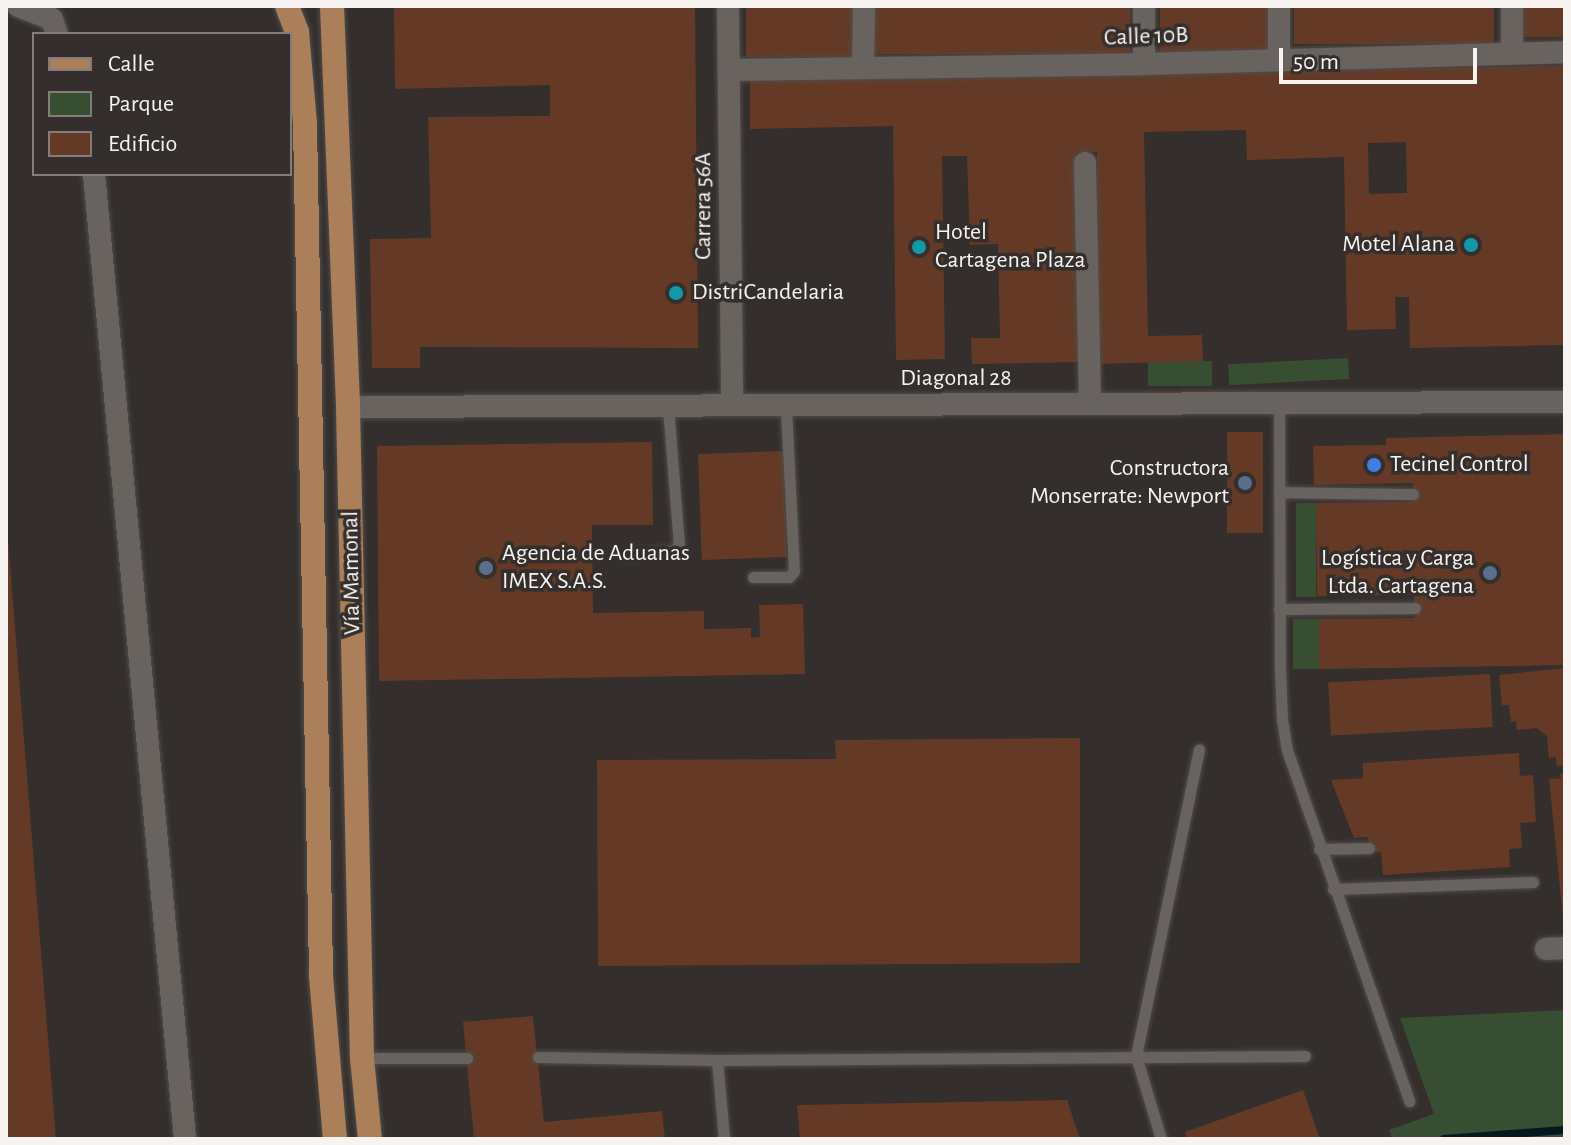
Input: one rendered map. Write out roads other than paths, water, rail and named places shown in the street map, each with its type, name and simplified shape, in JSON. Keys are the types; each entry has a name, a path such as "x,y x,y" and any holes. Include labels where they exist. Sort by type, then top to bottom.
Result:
{"main road":[{"name":"Vía Mamonal","path":"287,6 297,32 305,124 321,976 335,1139"},
{"name":"Vía Mamonal","path":"332,6 348,407 362,1058 370,1139"}],"street":[{"path":"18,6 52,19 56,32"},
{"name":"Carrera 56A","path":"728,6 732,405"},
{"path":"863,68 864,6"},
{"path":"1144,6 1144,64"},
{"path":"1279,6 1279,58"},
{"path":"1512,6 1512,52"},
{"name":"Calle 10B","path":"729,70 1144,64 1565,52"},
{"path":"1085,163 1090,404"},
{"path":"94,176 185,1139"},
{"name":"Diagonal 28","path":"348,407 1565,402"}],"lane":[{"path":"1279,403 1279,609 1282,719 1287,750 1409,1101"},
{"path":"753,577 789,577 794,571 786,405"},
{"path":"622,555 673,551 679,546 668,406"},
{"path":"1279,492 1413,494"},
{"path":"1279,609 1415,608"},
{"path":"1161,1139 1136,1056 1199,749"},
{"path":"1319,849 1369,848"},
{"path":"1333,889 1533,882"},
{"path":"538,1057 717,1060 1305,1056"},
{"path":"362,1058 467,1058"},
{"path":"717,1060 724,1139"}],"waterway":[{"path":"1444,1139 1565,1130"}],"place":[{"name":"Motel Alana","path":"1471,245"},
{"name":"Hotel Cartagena Plaza","path":"919,247"},
{"name":"DistriCandelaria","path":"676,293"},
{"name":"Tecinel Control","path":"1374,465"},
{"name":"Constructora Monserrate: Newport","path":"1245,483"},
{"name":"Agencia de Aduanas IMEX S.A.S.","path":"486,568"},
{"name":"Logística y Carga Ltda. Cartagena","path":"1490,573"}]}
